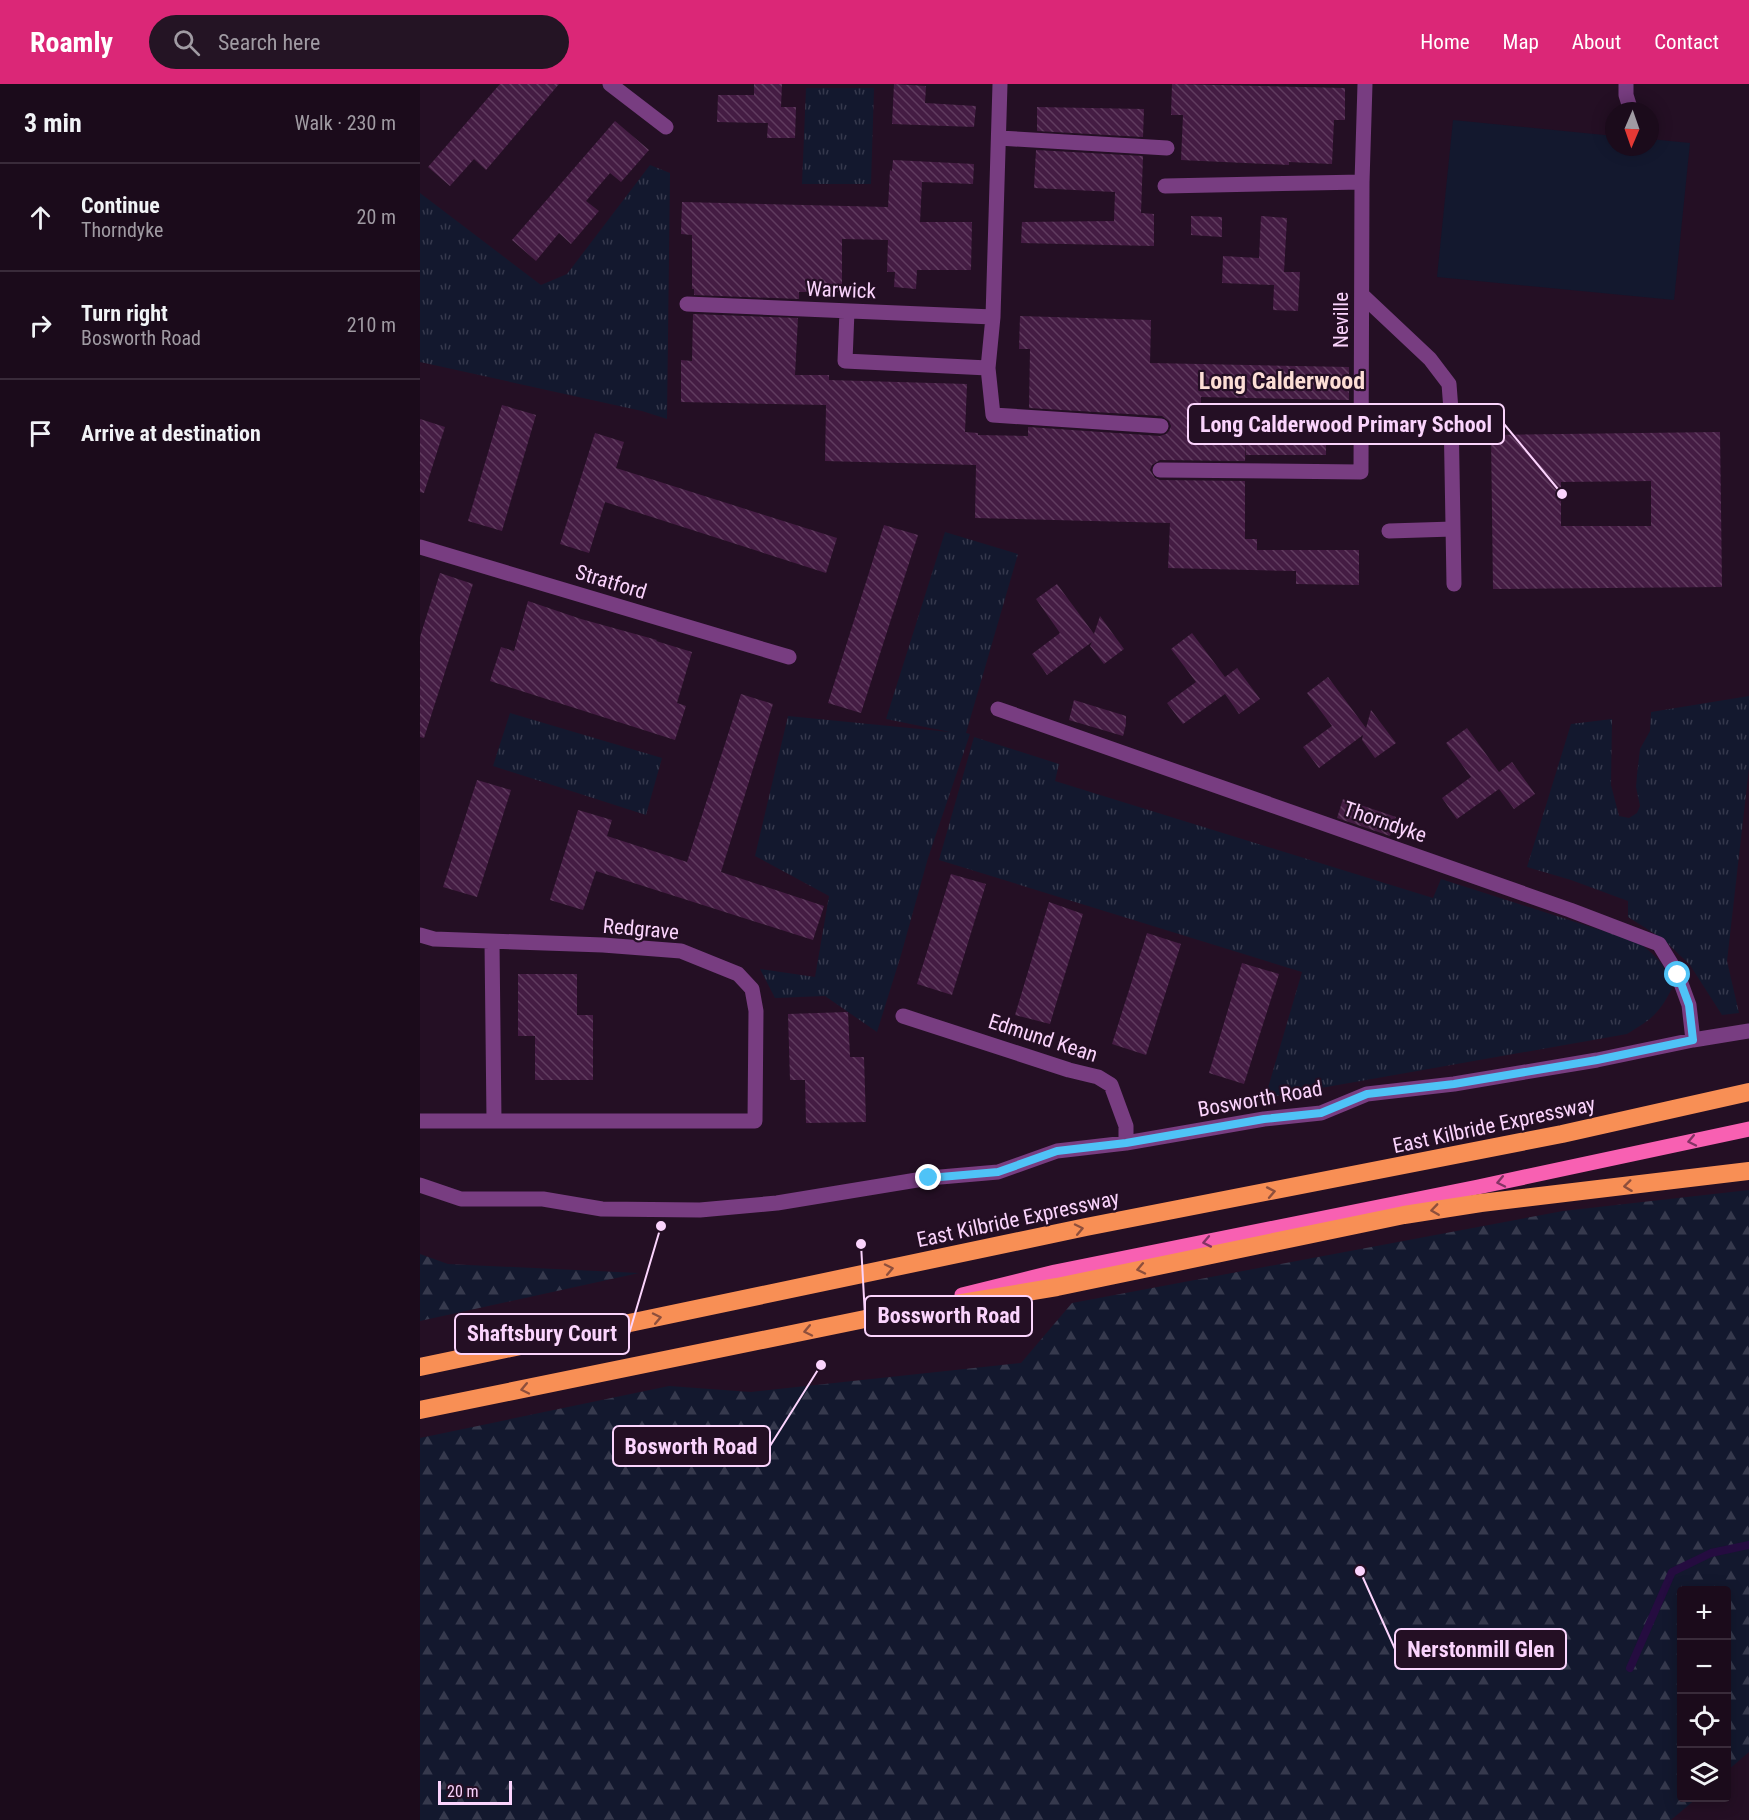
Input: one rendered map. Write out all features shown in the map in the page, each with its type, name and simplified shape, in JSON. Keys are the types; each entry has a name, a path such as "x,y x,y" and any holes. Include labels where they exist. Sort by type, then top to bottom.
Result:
{"highway":[{"name":"East Kilbride Expressway","path":"420,1367 1074,1230 1626,1121 1749,1092"},
{"path":"420,1410 865,1319 1058,1287 1404,1215 1481,1203 1749,1171"}],"main road":[{"name":"East Kilbride Expressway","path":"1626,1121 1749,1099"},
{"path":"865,1319 1054,1272 1467,1189 1749,1129"}],"street":[{"path":"610,84 666,127"},
{"path":"1000,84 993,317 988,368 993,415 1161,426"},
{"name":"Neville","path":"1160,470 1361,472 1362,182 1365,84"},
{"path":"1626,84 1628,102"},
{"path":"999,138 1167,148"},
{"path":"1165,186 1362,182"},
{"path":"1362,295 1430,359 1449,384 1454,584"},
{"name":"Warwick","path":"687,304 993,317"},
{"path":"846,311 845,361 988,368"},
{"path":"1389,531 1453,529"},
{"name":"Stratford","path":"420,547 789,657"},
{"name":"Thorndyke","path":"998,709 1570,910 1659,944 1678,975 1689,1005 1693,1040"},
{"name":"Redgrave","path":"420,935 434,939 603,945 681,951 738,974 752,989 756,1011 755,1121 494,1120"},
{"path":"420,1121 494,1120 492,942"},
{"name":"Edmund Kean","path":"903,1016 1069,1070 1098,1077 1112,1085 1126,1126 1126,1143"},
{"name":"Bosworth Road","path":"420,1185 461,1199 543,1199 602,1209 700,1210 777,1203 929,1178 998,1172 1057,1151 1126,1143 1264,1119 1321,1113 1367,1094 1476,1080 1749,1031"}],"green space":[{"path":"806,88 874,88 871,184 802,184"},
{"path":"1453,120 1605,135 1605,156 1659,156 1659,140 1690,143 1674,300 1437,277"},
{"path":"650,165 670,173 667,419 642,411 420,362 420,193 541,285 567,274"},
{"path":"945,532 1018,554 966,733 970,734 928,858 877,1032 825,996 775,998 760,969 815,977 829,896 755,856 788,716 950,732 886,719"},
{"path":"1749,696 1749,768 1727,961 1739,1013 1722,1015 1690,965 1663,939 1628,917 1628,901 1527,867 1571,724 1612,719 1611,785 1619,816 1629,818 1637,813 1640,806 1636,787 1640,749 1650,731 1651,712"},
{"path":"510,713 662,758 646,815 493,766"},
{"path":"974,737 1059,764 1055,781 1433,898 1441,879 1638,942 1659,961 1673,986 1655,1014 1627,1034 1265,1098 1302,972 939,860"},
{"path":"1749,1190 1749,1752 1731,1768 1731,1586 1677,1586 1677,1802 1692,1802 1671,1820 420,1820 420,1438 669,1386 751,1392 1021,1363 1072,1303 1563,1211"},
{"path":"420,1254 448,1264 639,1273 420,1321"}],"building":[{"path":"500,84 559,84 486,170 474,159 450,186 428,167"},
{"path":"754,84 782,84 781,107 796,107 795,138 767,138 768,123 717,122 718,95 754,95"},
{"path":"894,84 926,86 925,103 976,106 974,127 892,124"},
{"path":"1172,84 1345,88 1345,120 1334,120 1332,164 1289,162 1289,165 1181,160 1183,115 1171,115"},
{"path":"1037,107 1144,109 1143,137 1037,131"},
{"path":"615,121 649,150 621,182 610,173 586,201 599,211 571,244 559,233 536,261 512,240"},
{"path":"1036,150 1143,156 1141,213 1154,214 1154,246 1021,243 1022,222 1114,221 1115,192 1034,188"},
{"path":"893,160 974,164 973,184 922,182 920,222 972,222 971,270 917,270 916,289 894,287 895,272 887,272 888,240 842,239 842,292 799,292 799,299 694,295 692,235 681,234 682,202 888,207 890,170 892,171"},
{"path":"1191,216 1222,217 1222,237 1191,235"},
{"path":"1261,216 1287,218 1284,272 1300,272 1298,311 1273,310 1274,285 1222,283 1223,256 1259,258"},
{"path":"693,314 798,318 795,375 829,375 829,380 967,384 965,432 978,433 978,435 1028,436 1028,427 1160,436 1166,434 1171,426 1169,421 1162,416 1029,408 1030,349 1019,349 1020,316 1151,320 1150,363 1349,367 1349,400 1201,397 1201,435 1246,437 1245,461 1160,460 1152,465 1150,470 1155,478 1160,480 1245,481 1245,539 1257,539 1257,550 1359,550 1359,585 1296,584 1296,571 1168,568 1170,523 975,518 976,465 825,461 826,405 681,402 681,360 692,361"},
{"path":"502,405 536,415 502,531 468,521"},
{"path":"420,419 445,427 424,493 420,492"},
{"path":"1720,432 1722,587 1493,589 1491,435","holes":["1651,481 1651,526 1561,526 1561,482"]},
{"path":"595,433 624,442 616,468 837,538 826,573 605,502 589,553 560,544"},
{"path":"1246,434 1326,437 1326,455 1246,455"},
{"path":"884,525 918,535 861,713 828,703"},
{"path":"440,573 473,584 424,738 420,737 420,637"},
{"path":"1057,584 1094,634 1100,616 1124,649 1104,664 1090,646 1092,642 1047,675 1032,654 1060,633 1036,599"},
{"path":"528,601 692,652 677,703 686,706 675,740 490,681 501,647 514,651"},
{"path":"1192,633 1225,677 1237,668 1260,699 1239,714 1225,694 1183,724 1167,703 1196,682 1171,649"},
{"path":"1328,677 1366,728 1371,710 1396,743 1375,758 1362,740 1363,735 1319,768 1303,747 1332,726 1307,693"},
{"path":"741,694 773,704 721,872 824,906 813,940 596,871 583,910 550,900 578,810 612,820 607,836 687,862"},
{"path":"1074,700 1126,716 1123,736 1069,720"},
{"path":"1467,728 1499,772 1512,762 1535,794 1514,809 1499,789 1457,819 1442,798 1471,777 1446,743"},
{"path":"477,780 511,790 477,897 443,887"},
{"path":"1343,799 1396,817 1390,836 1337,818"},
{"path":"951,874 986,884 952,995 917,984"},
{"path":"1049,902 1083,914 1050,1024 1015,1015"},
{"path":"1147,933 1181,944 1146,1055 1112,1044"},
{"path":"1242,963 1279,974 1244,1084 1209,1073"},
{"path":"518,974 577,974 577,1015 593,1015 593,1080 535,1080 535,1036 518,1036"},
{"path":"848,1012 850,1057 864,1057 866,1122 806,1123 805,1080 790,1080 788,1014"}],"waterway":[{"path":"1630,1668 1672,1572 1711,1553 1749,1545"}],"place":[{"name":"Long Calderwood Primary School","path":"1562,494"},
{"name":"Shaftsbury Court","path":"661,1226"},
{"name":"Bossworth Road","path":"861,1244"},
{"name":"Bosworth Road","path":"821,1365"},
{"name":"Nerstonmill Glen","path":"1360,1571"}],"district":[{"name":"Long Calderwood","path":"1282,381"}],"route":[{"path":"929,1178 998,1172 1057,1151 1126,1143 1264,1119 1321,1113 1367,1094 1454,1084 1597,1060 1693,1040 1689,1005 1678,975"}]}
